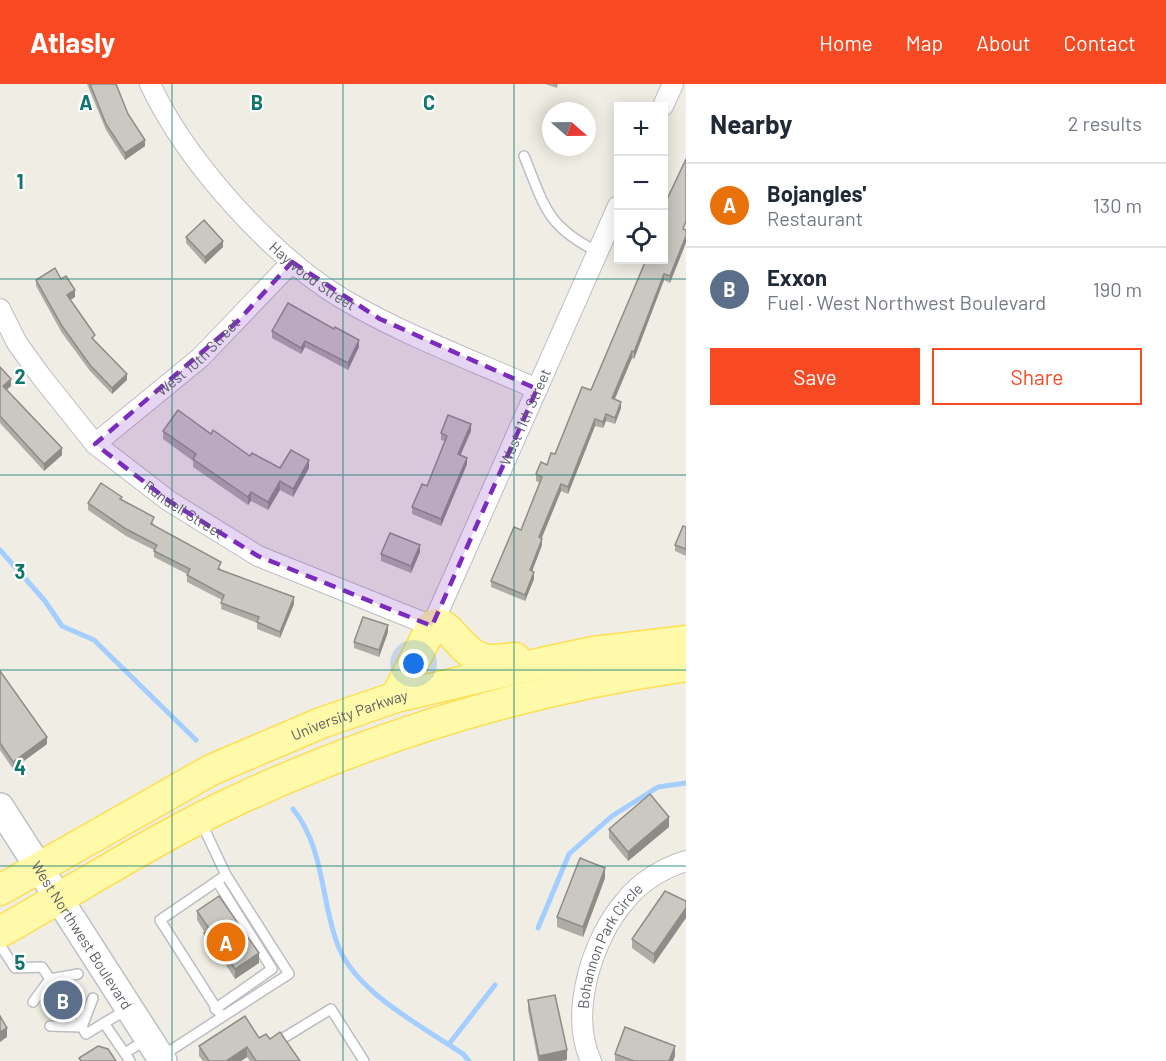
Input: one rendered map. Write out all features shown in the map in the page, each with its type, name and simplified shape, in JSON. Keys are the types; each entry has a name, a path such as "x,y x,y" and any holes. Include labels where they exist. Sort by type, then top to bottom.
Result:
{"main road":[{"path":"396,697 432,626 443,625 466,651 483,659 529,658 546,662"},
{"name":"University Parkway","path":"0,890 211,770 321,723 396,697 546,662 594,652 686,641"},
{"path":"0,932 200,819 281,780 416,728 541,693 686,666"},
{"name":"West Northwest Boulevard","path":"0,807 128,1009 145,1054"}],"street":[{"name":"Haywood Street","path":"150,84 179,136 201,168 292,262 341,298 380,319 537,389"},
{"path":"665,102 673,84"},
{"name":"West 11th Street","path":"432,626 616,210"},
{"name":"West 10th Street","path":"95,444 200,358 292,262"},
{"name":"Rundell Street","path":"0,309 17,343 95,444 169,501 258,556 432,626"},
{"name":"Bohannon Park Circle","path":"591,1061 583,1036 583,1012 597,950 610,921 633,891 652,877 686,861"}],"lane":[{"path":"524,156 545,206 556,225 572,239 598,252"},
{"path":"104,1023 145,1054 222,1017 289,974 226,875 200,819"},
{"path":"222,1017 160,920 226,875"},
{"path":"215,1008 272,969 217,881"},
{"path":"0,945 15,968 42,967 50,979 64,983"},
{"path":"33,1002 50,979 78,974"},
{"path":"46,994 50,979"},
{"path":"82,1027 93,998"},
{"path":"79,1006 82,1027 86,1034 128,1009"},
{"path":"285,1037 331,1009 364,1061"},
{"path":"61,1018 82,1027"},
{"path":"50,1026 82,1027"}],"highlighted area":[{"path":"292,262 380,319 537,389 432,626 258,556 169,501 95,444 237,322"}],"building":[{"path":"90,84 116,84 128,114 145,140 125,153 106,124"},
{"path":"686,159 686,221 683,229 686,230 686,236 670,276 664,274 634,352 632,351 612,398 621,402 615,418 606,414 603,422 595,419 568,487 561,484 539,537 542,539 530,570 534,572 525,595 491,581 514,527 521,530 542,477 536,474 541,462 547,465 551,453 555,454 582,387 591,390 644,264 668,264 668,197"},
{"path":"204,220 223,241 205,257 186,237"},
{"path":"55,268 61,279 66,276 75,290 67,295 95,335 92,338 127,374 112,388 90,365 62,326 36,280"},
{"path":"288,303 359,340 348,363 305,341 301,348 272,331"},
{"path":"0,367 11,379 3,386 62,448 44,464 0,416"},
{"path":"178,410 211,434 213,430 250,456 252,453 280,468 291,450 309,460 293,489 280,481 268,502 251,492 248,497 193,459 196,454 163,431"},
{"path":"448,415 471,424 458,454 467,458 441,519 412,507 422,484 427,486 447,436 441,433"},
{"path":"101,483 122,497 120,499 154,517 151,524 221,562 218,569 294,597 280,632 257,622 259,617 221,603 224,595 187,575 190,569 154,551 157,545 126,529 88,503"},
{"path":"683,526 686,527 686,549 675,545"},
{"path":"390,533 420,545 411,566 381,554"},
{"path":"363,617 388,625 379,650 354,642"},
{"path":"0,671 47,737 13,762 0,743"},
{"path":"650,794 669,817 628,852 609,829"},
{"path":"580,858 605,868 583,927 557,917"},
{"path":"665,891 686,901 686,908 654,954 632,939"},
{"path":"219,896 259,953 235,969 217,941 212,944 204,933 210,930 197,911"},
{"path":"555,995 567,1050 539,1056 528,1000"},
{"path":"0,1016 7,1028 0,1032"},
{"path":"245,1016 259,1038 266,1034 270,1039 280,1032 300,1061 256,1061 247,1047 226,1061 209,1061 199,1046"},
{"path":"625,1027 675,1046 669,1061 634,1061 615,1054"},
{"path":"98,1046 108,1049 116,1061 81,1061 79,1058"}],"waterway":[{"path":"0,550 45,601 62,626 94,640 196,740"},
{"path":"538,928 569,854 612,816 658,787 686,783"},
{"path":"293,809 311,840 332,926 346,961 358,977 391,1006 463,1054 469,1061"},
{"path":"449,1044 495,985"}],"place":[{"name":"Bojangles'","path":"226,942"},
{"name":"Exxon","path":"63,1000"}]}
